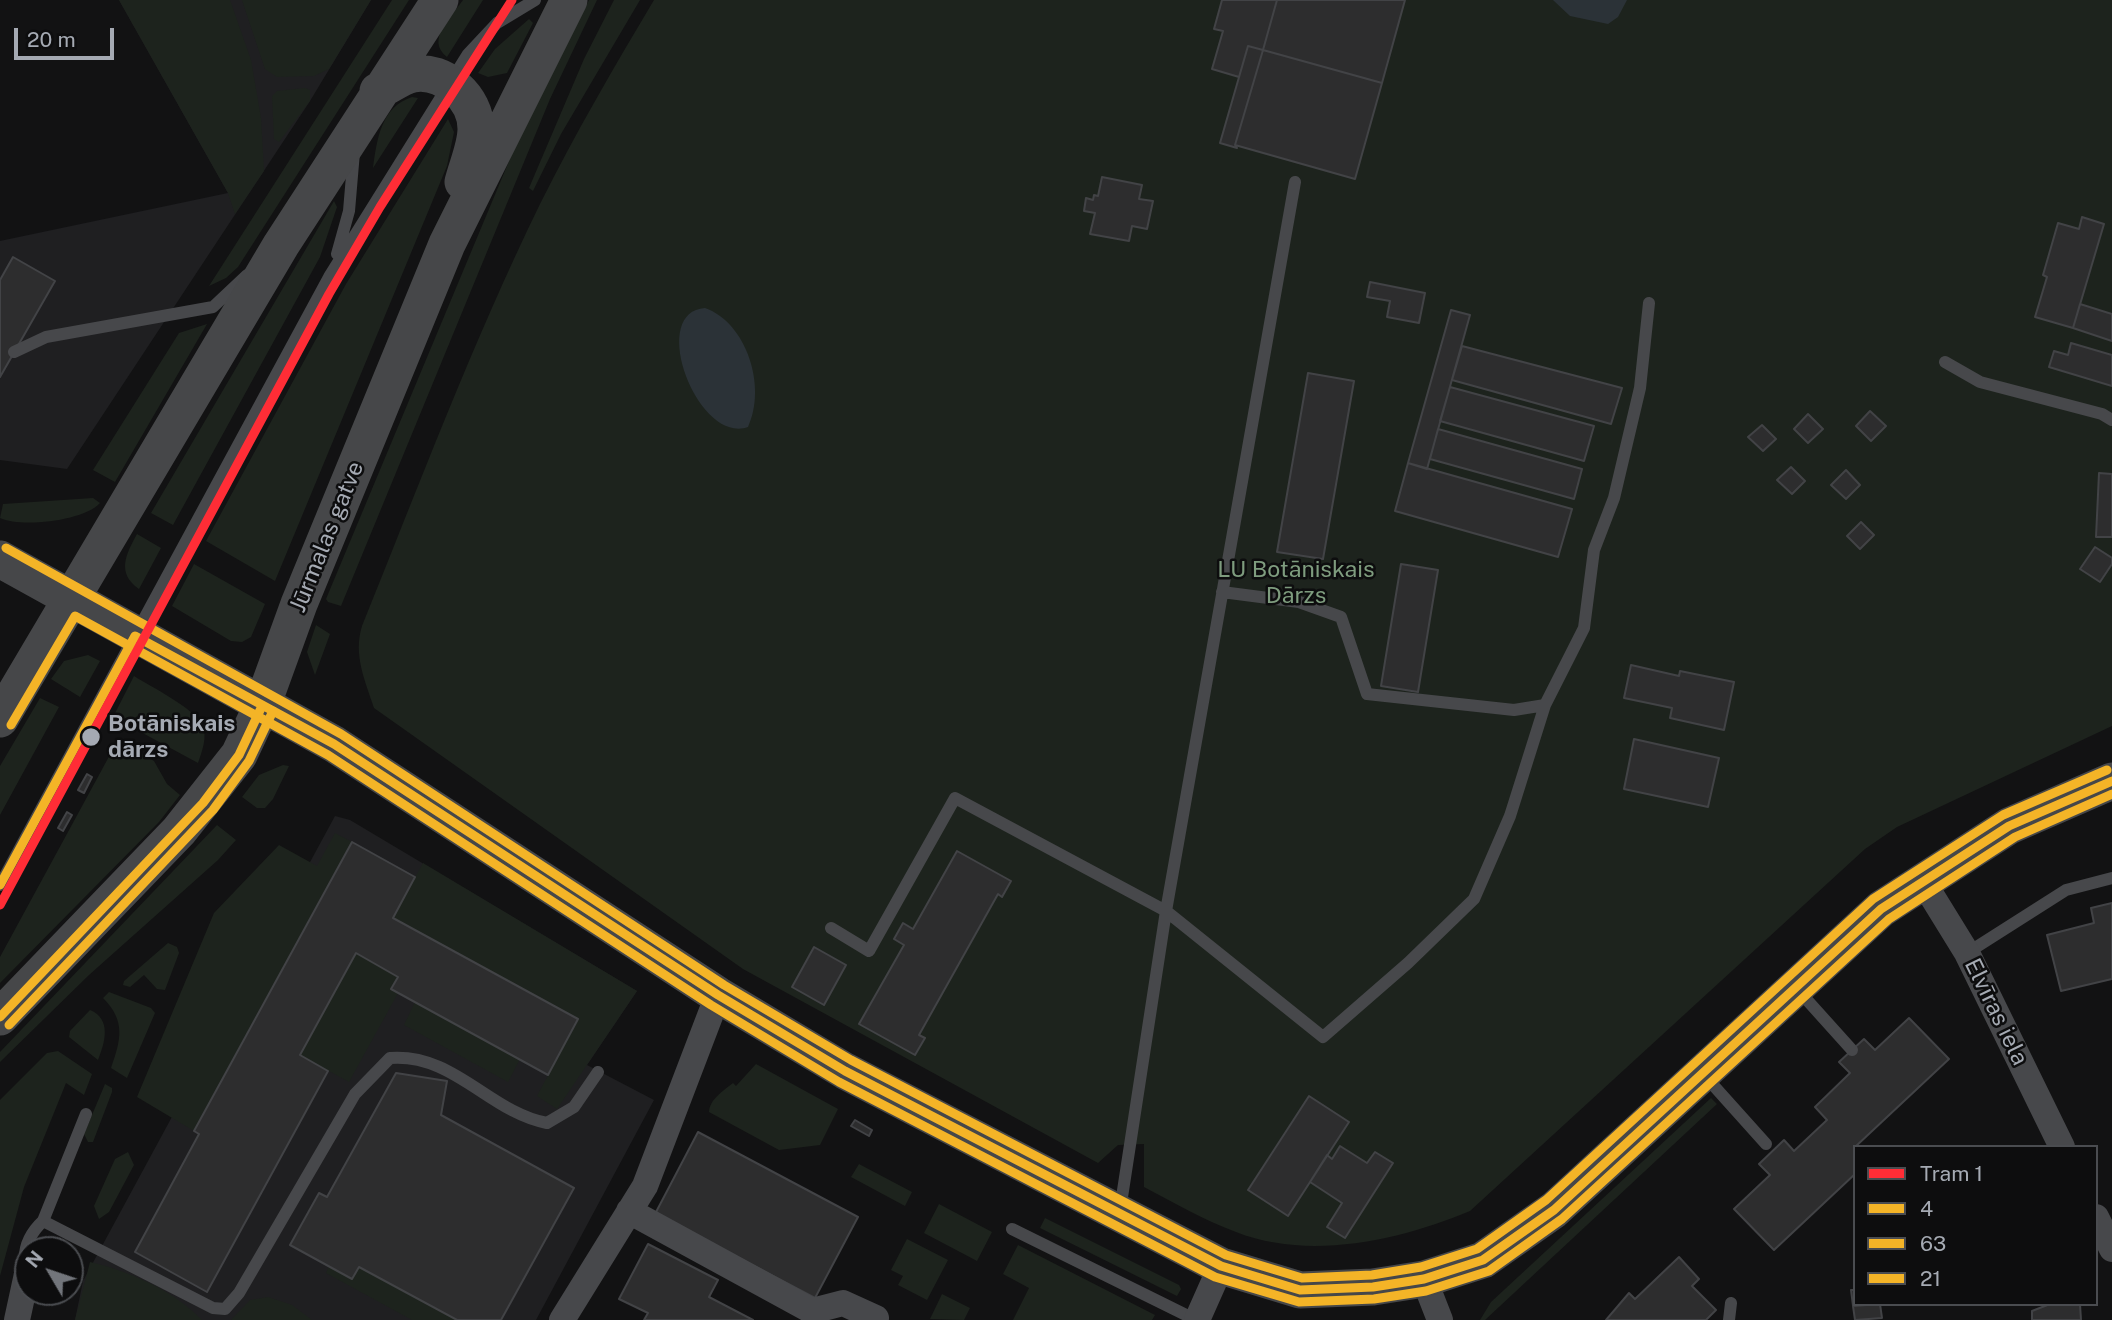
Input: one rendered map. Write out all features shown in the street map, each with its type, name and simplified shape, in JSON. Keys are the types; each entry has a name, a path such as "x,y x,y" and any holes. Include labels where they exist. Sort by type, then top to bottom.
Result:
{"street":[{"path":"0,719 281,245 371,102 440,0"},
{"name":"Jūrmalas gatve","path":"0,1017 203,803 239,755 262,705 299,604 447,244 569,0"},
{"path":"371,102 414,74 449,83 472,108 476,129 447,244"},
{"path":"0,559 334,744 718,995 845,1071 1221,1266 1300,1290 1373,1287 1424,1279 1459,1270 1506,1247 1553,1210 1881,909 2008,826 2112,781"},
{"name":"Elvīras iela","path":"1922,880 1967,953 2061,1145"},
{"path":"562,1320 645,1186 718,995"},
{"path":"629,1212 812,1311 843,1303 876,1318"},
{"path":"2098,1221 2112,1249"},
{"path":"1196,1320 1221,1266"},
{"path":"1424,1279 1440,1320"}],"lane":[{"path":"0,885 329,277 468,54 497,23 535,0"},
{"path":"329,277 349,211 354,150 371,102"},
{"path":"1119,1214 1166,911 1295,182"},
{"path":"14,352 46,337 212,307 281,245"},
{"path":"831,928 869,951 955,798 1166,911 1323,1037 1408,963 1474,899 1510,816 1545,705 1584,628 1594,550 1614,498 1640,388 1649,303"},
{"path":"1945,362 1980,382 2102,414 2112,420"},
{"path":"1222,593 1299,601 1341,617 1367,694 1514,710 1545,705"},
{"path":"1967,953 2066,890 2112,878"},
{"path":"1795,987 1852,1050"},
{"path":"43,1221 213,1308 225,1309 239,1293 355,1094 390,1058 413,1056 441,1067 529,1120 547,1124 574,1107 598,1072"},
{"path":"1702,1073 1766,1144"},
{"path":"30,1236 43,1221 86,1114"},
{"path":"1012,1229 1196,1320"},
{"path":"1729,1320 1731,1303"}],"shaded area":[{"path":"119,0 371,0 310,101 67,469 0,460 0,241 228,193"},
{"path":"1553,0 1627,0 1618,17 1608,24 1570,16"},
{"path":"705,308 732,327 749,358 755,394 748,427 729,427 712,417 697,398 686,376 680,352 680,331 688,315"},
{"path":"335,816 350,820 637,991 587,1065 654,1100 536,1320 75,1320 78,1306 84,1306 84,1279"}],"green space":[{"path":"119,0 230,0 251,60 261,118 264,171 235,214 228,193"},
{"path":"242,0 371,0 329,69 314,76 277,77 265,69"},
{"path":"392,0 409,0 238,267 226,278 209,286"},
{"path":"463,0 483,0 447,57 441,50 439,36"},
{"path":"589,0 597,0 550,99 341,606 328,602 326,599 512,154"},
{"path":"614,0 640,0 561,134 533,191 529,188 584,59"},
{"name":"LU Botāniskais Dārzs","path":"654,0 2112,0 2112,726 1897,827 1865,849 1470,1211 1415,1231 1324,1246 1264,1241 1189,1211 1144,1187 1144,1144 1118,1145 1098,1163 743,969 374,708 359,657 362,626 447,414 515,256 567,152"},
{"path":"529,19 533,23 507,73 488,77 478,73 495,49"},
{"path":"305,88 310,90 310,101 279,142 274,139 272,96 277,91"},
{"path":"412,97 418,98 373,168 382,125 393,108"},
{"path":"448,119 454,132 447,166 275,581 206,541 346,284"},
{"path":"334,201 337,207 320,257 173,525 151,513"},
{"path":"207,324 115,482 93,470 179,333"},
{"path":"93,498 100,503 81,514 67,518 22,522 0,518 3,504"},
{"path":"137,534 161,548 139,589 125,570 129,549"},
{"path":"194,564 265,604 251,637 242,642 231,641 172,606"},
{"path":"316,625 330,634 315,675 307,652"},
{"path":"88,655 100,661 80,697 51,679 64,661"},
{"path":"134,676 181,704 197,718 204,734 198,763 113,717"},
{"path":"40,698 59,707 0,815 0,766"},
{"path":"118,740 154,761 167,784 180,795 159,822 0,983 0,957"},
{"path":"283,765 289,766 273,799 265,808 257,808 242,797 259,775"},
{"path":"217,825 236,840 218,860 89,975 0,1062 0,1052"},
{"path":"335,833 352,842 194,1131 137,1097 214,913 279,845 317,866"},
{"path":"423,863 637,991 557,1109 537,1096 578,1019 393,918"},
{"path":"168,943 177,947 179,953 165,990 157,989 144,975 130,987 123,985 124,981"},
{"path":"356,953 398,977 398,993 349,1082 300,1055"},
{"path":"109,992 151,1008 155,1013 127,1078 111,1068 119,1031 115,1015 103,998"},
{"path":"415,1002 520,1059 508,1082 404,1025"},
{"path":"90,1010 102,1019 104,1025 103,1046 98,1060 69,1037 70,1031"},
{"path":"58,1051 92,1074 84,1095 66,1083 24,1187 0,1276 0,1100 47,1053"},
{"path":"756,1064 838,1109 820,1145 779,1150 709,1112 718,1096 733,1083 736,1086"},
{"path":"105,1084 112,1088 112,1092 93,1142 88,1142 84,1134"},
{"path":"1711,1098 1717,1104 1485,1320 1480,1320 1491,1302"},
{"path":"128,1152 134,1165 109,1212 99,1219 94,1206 115,1159"},
{"path":"859,1164 912,1192 905,1206 851,1177"},
{"path":"939,1204 992,1232 977,1261 924,1233"},
{"path":"1045,1218 1179,1285 1181,1289 1177,1296 1040,1228"},
{"path":"907,1239 948,1260 927,1300 898,1285 903,1276 891,1270"},
{"path":"1018,1245 1155,1315 1152,1320 1013,1320 1029,1288 1003,1274"},
{"path":"90,1262 150,1283 178,1300 202,1320 75,1320 79,1306 84,1306 84,1285"},
{"path":"329,1266 352,1278 359,1267 457,1320 412,1320 326,1273"},
{"path":"942,1294 970,1308 964,1320 930,1319"},
{"path":"268,1297 292,1305 312,1320 231,1320 250,1300"}],"building":[{"path":"1222,0 1277,0 1263,50 1248,46 1239,77 1212,69 1223,31 1214,29"},
{"path":"1277,0 1405,0 1382,83 1263,50"},
{"path":"1248,46 1263,50 1235,145 1237,148 1220,143"},
{"path":"1263,50 1382,83 1355,179 1235,145"},
{"path":"1102,177 1142,185 1139,199 1153,201 1147,229 1132,226 1129,241 1090,234 1095,213 1084,211 1086,198 1093,200 1094,195 1098,196"},
{"path":"2082,217 2104,224 2073,328 2035,317 2047,277 2043,275 2058,223 2079,229"},
{"path":"13,257 55,281 0,377 0,280"},
{"path":"1370,282 1425,293 1419,323 1387,317 1390,301 1367,297"},
{"path":"2080,304 2112,314 2112,341 2073,328"},
{"path":"1451,310 1470,315 1427,469 1408,463"},
{"path":"2071,343 2112,355 2112,386 2049,367 2054,351 2068,355"},
{"path":"1462,346 1622,388 1611,424 1452,380"},
{"path":"1308,373 1354,381 1323,559 1277,552"},
{"path":"1450,387 1594,426 1584,461 1440,421"},
{"path":"1870,411 1886,426 1871,441 1856,426"},
{"path":"1808,414 1823,429 1808,443 1794,429"},
{"path":"1762,425 1776,439 1763,451 1748,437"},
{"path":"1438,429 1582,469 1574,499 1430,459"},
{"path":"1408,463 1572,509 1558,557 1395,511"},
{"path":"1791,467 1805,481 1792,494 1777,480"},
{"path":"1846,470 1860,485 1846,499 1831,485"},
{"path":"2099,473 2112,474 2112,537 2096,537"},
{"path":"1861,522 1874,535 1860,549 1847,536"},
{"path":"2095,547 2112,558 2112,564 2100,582 2080,569"},
{"path":"1401,564 1438,570 1418,692 1381,686"},
{"path":"1631,665 1679,676 1680,671 1734,682 1724,730 1670,718 1672,708 1624,698"},
{"path":"1634,739 1719,758 1708,807 1624,789"},
{"path":"87,774 92,777 84,793 78,790"},
{"path":"67,812 72,815 63,831 58,828"},
{"path":"352,842 415,877 393,918 578,1019 548,1075 391,989 398,977 356,953 300,1055 328,1071 207,1292 135,1252 199,1134 194,1131"},
{"path":"957,851 1011,881 1002,897 998,894 919,1035 925,1038 915,1055 859,1024 904,945 894,939 903,923 913,929"},
{"path":"2112,903 2112,979 2061,991 2047,935 2094,923 2091,908"},
{"path":"814,947 846,965 824,1005 792,987"},
{"path":"1909,1018 1949,1059 1857,1145 1853,1145 1853,1176 1774,1250 1734,1209 1770,1175 1759,1164 1784,1140 1794,1151 1827,1120 1815,1107 1850,1073 1839,1062 1864,1039 1875,1050"},
{"path":"396,1073 447,1081 441,1115 574,1188 501,1320 457,1320 359,1267 352,1279 290,1245 319,1193 327,1197"},
{"path":"1309,1096 1349,1122 1288,1216 1248,1190"},
{"path":"855,1120 872,1130 869,1136 851,1126"},
{"path":"698,1132 858,1217 815,1298 655,1214"},
{"path":"1340,1146 1367,1163 1375,1152 1393,1163 1345,1238 1327,1227 1342,1203 1310,1182 1327,1155 1332,1159"},
{"path":"648,1244 718,1280 709,1297 753,1320 644,1320 648,1313 619,1299"},
{"path":"1679,1257 1699,1279 1692,1286 1716,1310 1706,1320 1606,1320 1629,1293 1635,1299"},
{"path":"1853,1306 1880,1306 1882,1318 1855,1320"},
{"path":"2045,1306 2080,1306 2081,1320 2032,1320 2032,1311"}],"tram line":[{"name":"1","path":"0,905 329,294 380,207 512,0"}],"transit line":[{"name":"21","path":"6,548 341,734 724,985 851,1060 1226,1255 1302,1278 1372,1275 1421,1267 1477,1249 1546,1200 1873,899 2003,815 2107,770"},
{"name":"63","path":"11,725 75,616 328,755 711,1005 839,1082 1215,1277 1299,1302 1374,1299 1426,1291 1489,1271 1562,1219 1889,919 2015,837 2112,794"},
{"name":"4","path":"0,885 135,636 334,744 718,995 845,1071 1221,1266 1300,1290 1373,1287 1424,1279 1483,1260 1554,1210 1881,909 2009,826 2112,781"},
{"name":"4","path":"0,1017 203,803 239,755 262,706"},
{"name":"63","path":"9,1025 213,810 249,761 273,711"}],"place":[{"name":"Botāniskais dārzs","path":"91,737"}]}
